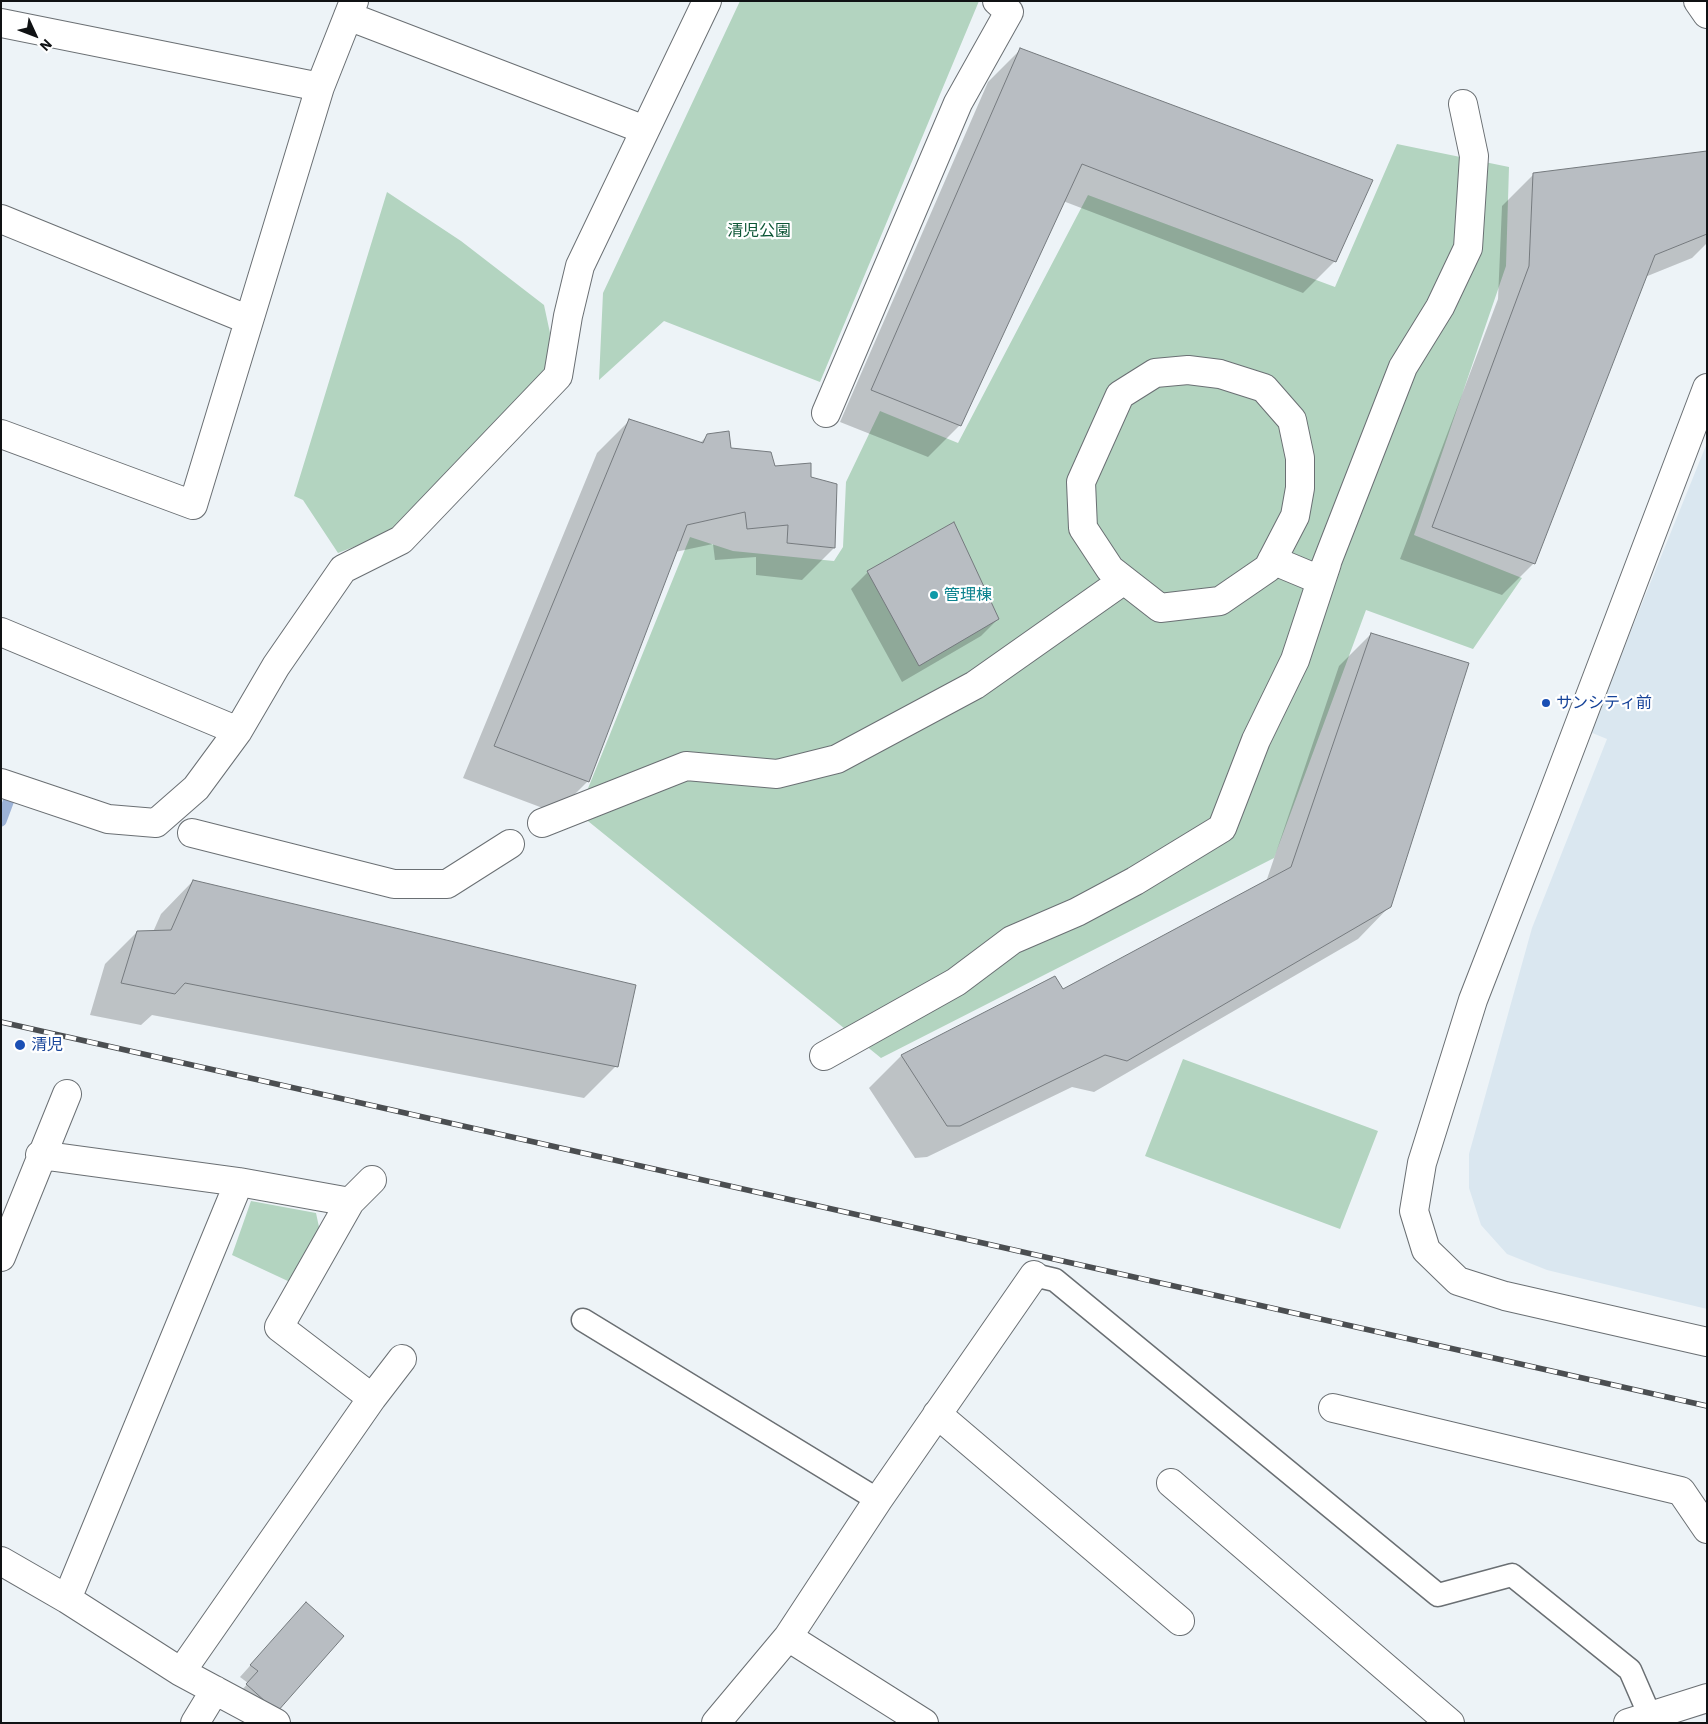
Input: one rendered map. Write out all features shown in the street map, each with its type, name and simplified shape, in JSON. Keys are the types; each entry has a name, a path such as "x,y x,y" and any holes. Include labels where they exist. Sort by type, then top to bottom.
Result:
{"street":[{"path":"1,783 108,818 156,823 196,788 238,731 276,666 344,569 401,540 558,376 568,316 580,266 707,1"},
{"path":"826,412 958,104 1009,12 997,1"},
{"path":"1698,1 1707,14"},
{"path":"1,434 193,505 320,86 351,8 645,130"},
{"path":"1,24 320,86"},
{"path":"1272,560 1320,580 1403,367 1440,306 1468,248 1474,156 1463,104"},
{"path":"1,219 249,320"},
{"path":"1188,370 1220,374 1264,388 1292,420 1300,458 1300,488 1295,516 1268,568 1220,601 1160,608 1124,580 1110,569 1083,528 1081,482 1120,395 1155,373 1188,370"},
{"path":"1707,388 1546,812 1472,1000 1422,1163 1414,1211 1426,1250 1458,1281 1505,1296 1707,1342"},
{"path":"824,1056 956,982 1012,940 1077,912 1135,881 1222,828 1256,740 1295,660 1327,564"},
{"path":"542,823 686,766 777,774 837,759 975,685 1124,580"},
{"path":"1,632 238,731"},
{"path":"192,833 394,884 448,884 510,844"},
{"path":"1,1257 40,1155 67,1094"},
{"path":"40,1155 239,1182 350,1202"},
{"path":"372,1180 350,1202 279,1327 372,1398"},
{"path":"66,1598 239,1182"},
{"path":"716,1723 788,1637 878,1500 1034,1275"},
{"path":"182,1672 372,1398 402,1360"},
{"path":"1334,1408 1681,1491 1707,1529"},
{"path":"937,1414 1180,1621"},
{"path":"1171,1483 1450,1723"},
{"path":"1,1561 66,1598 182,1672 276,1723"},
{"path":"788,1637 924,1723"},
{"path":"195,1723 215,1690"},
{"path":"1639,1719 1707,1698"}],"lane":[{"path":"1034,1275 1055,1280 1438,1596 1512,1574 1630,1670 1639,1719"},
{"path":"583,1320 878,1500"}],"shaded area":[{"path":"1707,443 1707,1309 1547,1270 1507,1254 1481,1225 1469,1188 1469,1154 1532,928 1607,739 1590,732"}],"green space":[{"name":"清児公園","path":"740,1 979,1 820,382 664,321 599,380 603,293"},
{"path":"1397,144 1509,167 1506,266 1414,535 1522,578 1473,649 1366,610 1274,858 881,1058 578,813 690,537 733,551 834,561 843,547 846,482 880,411 958,443 1088,195 1335,287"},
{"path":"387,192 461,241 544,305 550,333 546,372 392,532 338,553 303,500 294,496"},
{"path":"1183,1059 1378,1131 1340,1229 1145,1156"},
{"path":"251,1201 316,1213 319,1227 290,1282 232,1255"}],"building":[{"path":"1020,48 1373,180 1336,262 1082,164 961,426 871,390"},
{"path":"1707,151 1707,234 1655,255 1535,564 1432,527 1529,266 1533,173"},
{"path":"629,419 703,443 707,434 729,431 731,448 771,452 775,466 811,463 811,477 837,484 835,548 787,543 788,525 747,529 745,512 687,525 589,782 494,746"},
{"name":"管理棟","path":"954,522 999,619 919,666 867,571"},
{"path":"1371,633 1469,663 1391,907 1127,1061 1105,1055 960,1126 947,1126 901,1055 1055,976 1063,989 1291,867"},
{"path":"193,880 636,985 618,1067 185,983 175,994 121,983 137,931 171,930"},
{"path":"306,1602 344,1636 277,1712 246,1684 258,1671 250,1665"}],"waterway":[{"path":"1,821 10,797"}],"railway":[{"path":"1,1022 1707,1406"}],"place":[{"name":"管理棟","path":"934,595"},
{"name":"サンシティ前","path":"1546,703"},
{"name":"清児","path":"20,1045"}]}
